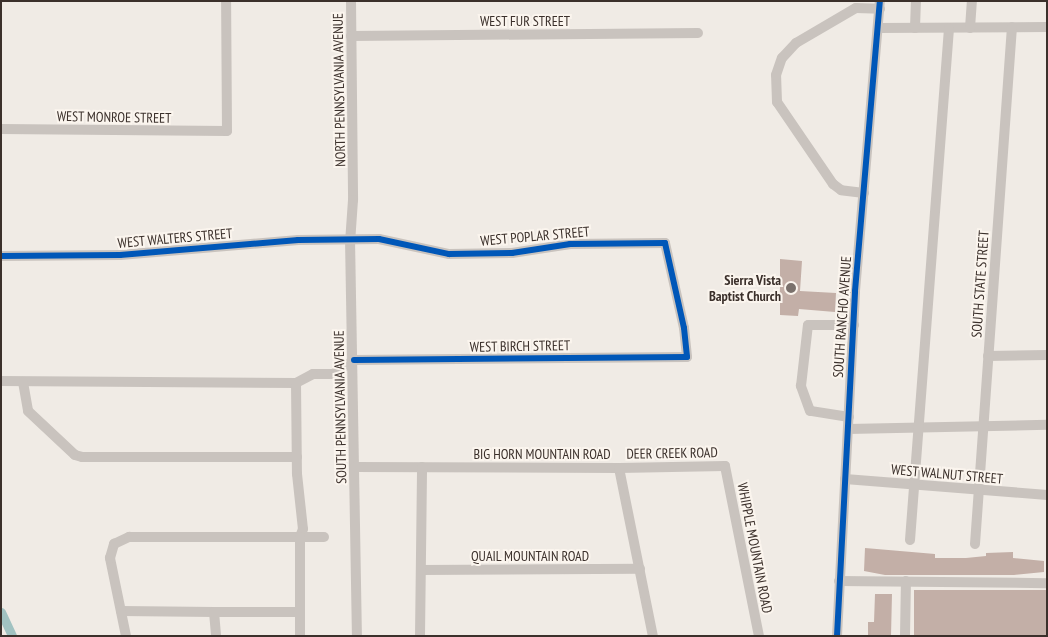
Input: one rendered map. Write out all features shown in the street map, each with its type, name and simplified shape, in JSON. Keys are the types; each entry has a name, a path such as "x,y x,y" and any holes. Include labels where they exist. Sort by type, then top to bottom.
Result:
{"street":[{"name":"WEST MONROE STREET","path":"1,129 227,131 226,1"},
{"name":"NORTH PENNSYLVANIA AVENUE","path":"352,1 353,178"},
{"path":"915,28 916,1"},
{"path":"970,28 972,1"},
{"path":"864,193 841,190 833,184 777,102 776,75 782,58 796,43 856,8 880,5"},
{"name":"SOUTH RANCHO AVENUE","path":"837,636 854,325 880,5"},
{"name":"SOUTH STATE STREET","path":"975,544 1012,27"},
{"path":"878,28 1047,27"},
{"path":"910,540 949,28"},
{"name":"WEST FUR STREET","path":"351,36 698,33"},
{"name":"SOUTH PENNSYLVANIA AVENUE","path":"353,178 350,239 354,360 357,636"},
{"name":"WEST POPLAR STREET","path":"350,239 395,241 449,254 512,253 570,244 665,243 684,328 687,357"},
{"name":"WEST WALTERS STREET","path":"1,256 120,255 272,242 350,239"},
{"path":"849,416 810,411 801,386 808,325 854,325"},
{"path":"988,356 1047,355"},
{"name":"WEST BIRCH STREET","path":"354,360 687,357"},
{"path":"1,381 296,383 312,374 333,374 354,360"},
{"path":"23,382 28,411 75,455 82,457 297,457"},
{"path":"296,383 297,457 303,514 300,537 300,636"},
{"path":"848,429 1047,425"},
{"name":"DEER CREEK ROAD","path":"619,468 725,466"},
{"name":"WHIPPLE MOUNTAIN ROAD","path":"725,466 759,636"},
{"name":"BIG HORN MOUNTAIN ROAD","path":"355,467 619,468 652,636"},
{"path":"420,636 422,467"},
{"name":"WEST WALNUT STREET","path":"846,479 1047,495"},
{"path":"126,636 110,558 114,544 121,539 324,537"},
{"name":"QUAIL MOUNTAIN ROAD","path":"421,570 640,569"},
{"path":"839,581 1047,583"},
{"path":"905,636 906,582"},
{"path":"121,611 300,612"},
{"path":"214,612 216,636"}],"building":[{"name":"Sierra Vista Baptist Church","path":"780,259 802,261 800,291 836,293 835,312 799,309 798,316 780,315"},
{"path":"865,548 935,554 935,558 966,558 986,556 986,553 1013,552 1013,558 1044,561 1044,572 1014,575 885,575 864,571"},
{"path":"914,590 1047,590 1047,635 914,635"},
{"path":"875,594 892,594 891,636 868,636 868,622 874,622"}],"waterway":[{"path":"1,612 12,636"}],"cycle path":[{"path":"837,636 855,291 880,1"},
{"path":"1,256 120,255 298,240 379,239 449,254 512,253 570,244 665,243 684,328 687,357 354,360"}],"place":[{"name":"Sierra Vista Baptist Church","path":"791,288"}]}
